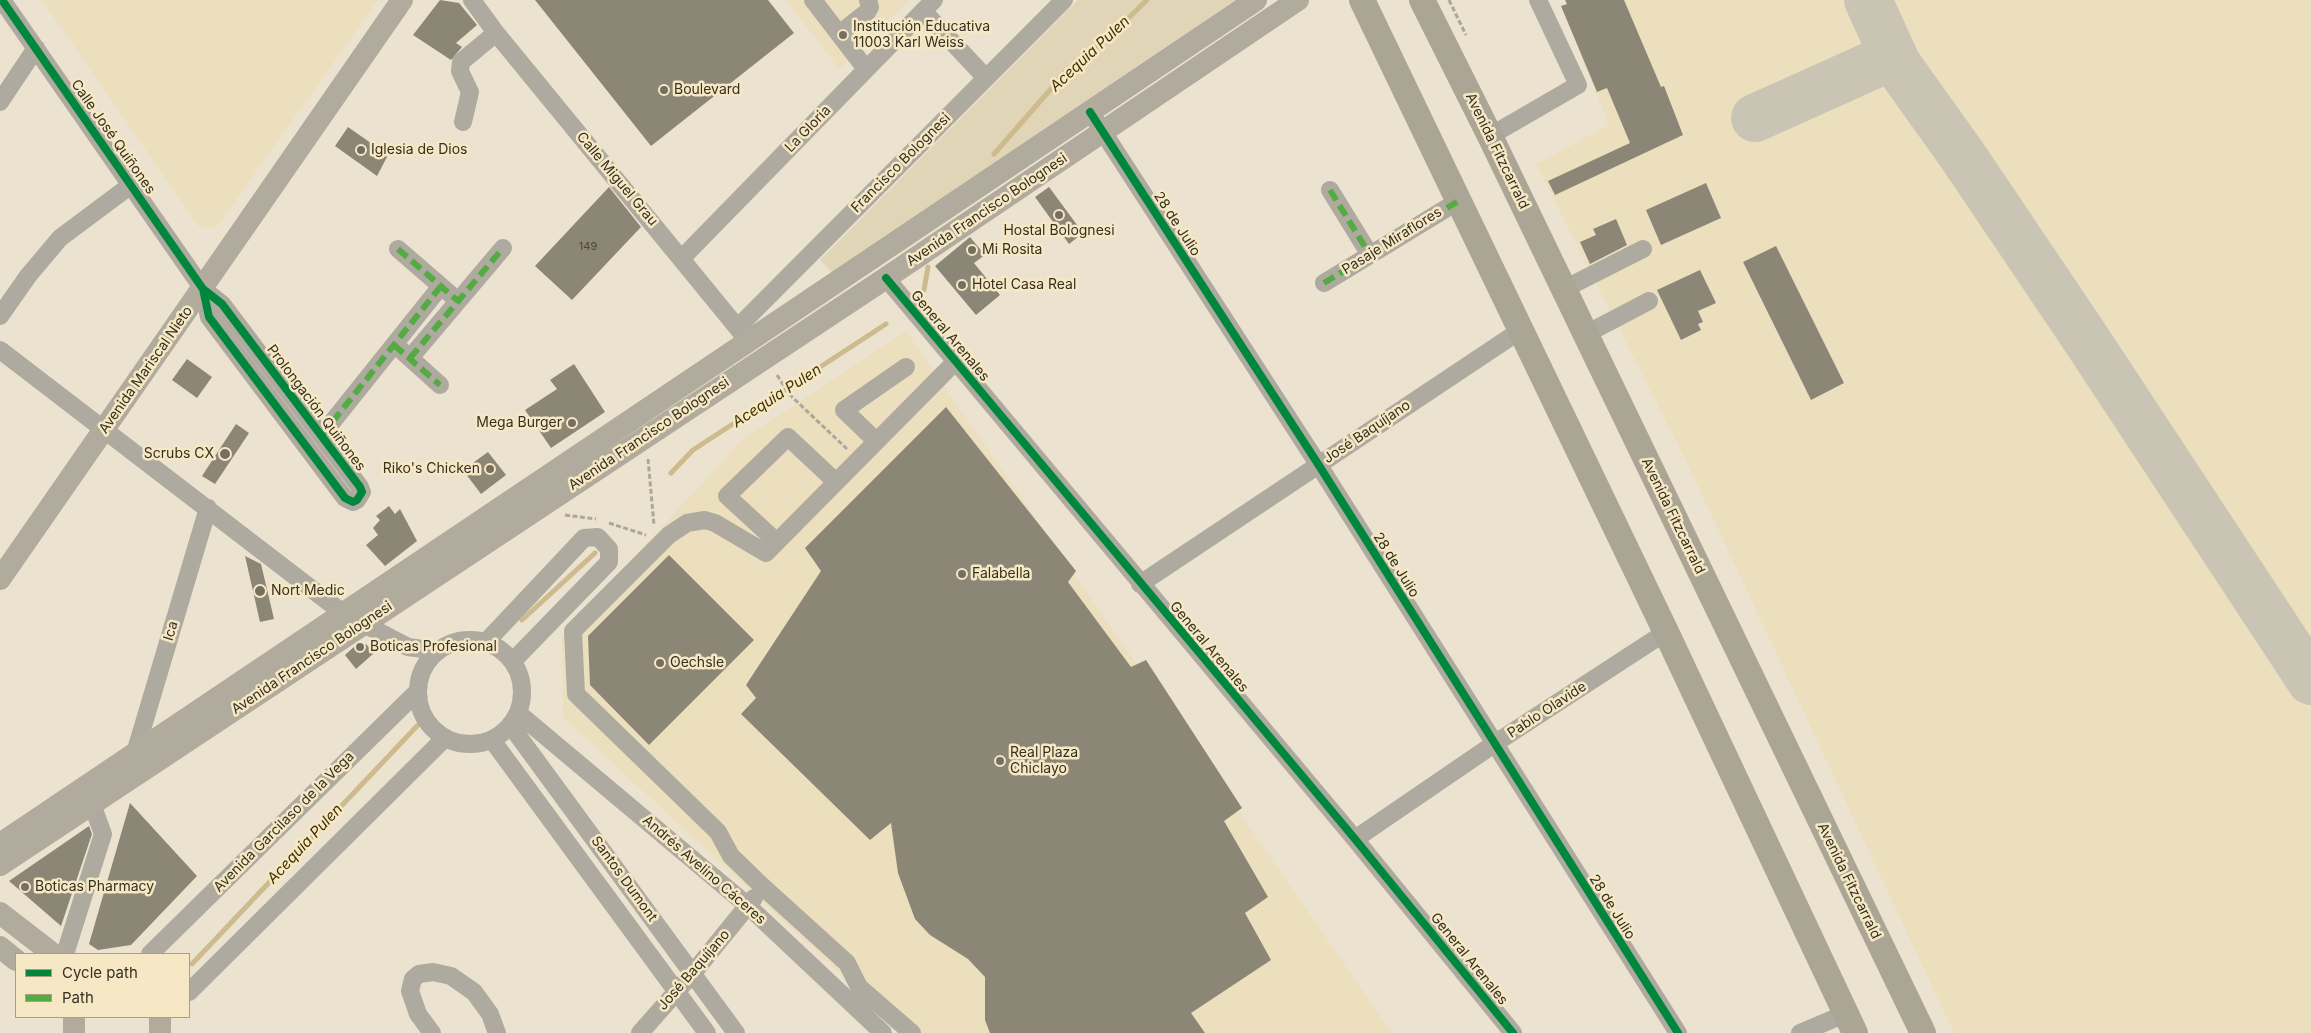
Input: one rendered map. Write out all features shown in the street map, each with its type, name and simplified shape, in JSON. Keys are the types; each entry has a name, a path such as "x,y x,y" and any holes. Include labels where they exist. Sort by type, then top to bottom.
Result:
{"highway":[{"path":"1362,0 1460,200 1666,632 1850,1024"},
{"name":"Avenida Fitzcarrald","path":"1422,0 1490,136 1923,1033"}],"main road":[{"name":"Avenida Francisco Bolognesi","path":"0,844 343,613 743,334 1090,112 1256,0"},
{"name":"Avenida Francisco Bolognesi","path":"0,865 638,442 770,367 886,278 1298,0"},
{"name":"Avenida Mariscal Nieto","path":"0,579 402,4"},
{"path":"0,913 51,953"},
{"path":"0,946 15,959"}],"street":[{"name":"Calle José Quiñones","path":"2,0 203,289"},
{"name":"Calle Miguel Grau","path":"472,0 496,33 770,367"},
{"path":"813,0 866,69"},
{"path":"839,34 867,12 870,7 868,0"},
{"name":"Francisco Bolognesi","path":"743,334 986,78 1064,0"},
{"path":"1490,136 1578,85 1538,0"},
{"path":"929,6 986,78"},
{"name":"La Gloria","path":"682,258 929,6"},
{"path":"464,122 470,92 460,71 461,62 496,33"},
{"path":"0,102 36,48"},
{"name":"28 de Julio","path":"1090,112 1318,464 1678,1033"},
{"path":"0,316 28,276 60,238 131,185"},
{"path":"1330,190 1370,255"},
{"name":"Pasaje Miraflores","path":"1324,283 1460,200"},
{"path":"410,358 503,248"},
{"path":"398,249 458,301"},
{"path":"1564,289 1643,249"},
{"name":"General Arenales","path":"886,278 1355,839 1513,1033"},
{"path":"321,436 441,286"},
{"name":"Prolongación Quiñones","path":"203,289 222,304 360,487 362,492 357,500 352,502 345,498 209,316 203,289"},
{"path":"1586,334 1649,301"},
{"name":"José Baquíjano","path":"1140,584 1521,330"},
{"path":"394,345 440,385"},
{"path":"0,350 343,613 408,647 438,651"},
{"path":"912,1033 859,987 847,963 731,856 718,832 576,694 573,631 669,535 687,523 705,520 766,553 955,362"},
{"path":"876,441 844,410 906,367"},
{"path":"777,542 727,496 788,437 836,482"},
{"name":"Ica","path":"135,753 208,508"},
{"path":"486,642 584,538 598,537 609,549 609,562 513,661"},
{"path":"362,624 423,670"},
{"name":"Pablo Olavide","path":"1355,839 1494,744 1666,632"},
{"path":"469,639 486,642 501,649 513,661 520,673 523,686 522,700 515,719 492,740 476,744 460,744 445,738 434,730 424,718 418,691 423,670 438,651 469,639"},
{"name":"Avenida Garcilaso de la Vega","path":"151,953 418,691"},
{"name":"Andrés Avelino Cáceres","path":"515,719 748,906 883,1033"},
{"name":"Santos Dumont","path":"515,719 736,1033"},
{"path":"190,991 445,738"},
{"name":"Santos Dumont","path":"492,740 707,1033"},
{"path":"65,953 103,834 92,804"},
{"name":"José Baquíjano","path":"640,1033 748,906 762,886"},
{"path":"432,1033 418,1014 410,991 413,979 419,974 433,972 451,976 474,992 490,1014 497,1033"},
{"path":"1800,1033 1850,1024"}],"path":[{"path":"770,367 790,395 858,460"},
{"path":"638,442 648,457 653,505 654,527 646,536"}],"shaded area":[{"path":"42,0 378,0 216,228 199,227"},
{"name":"Institución Educativa 11003 Karl Weiss","path":"786,0 909,0 839,69"},
{"path":"1078,0 1246,0 834,274 820,260"},
{"path":"1565,0 2311,0 2311,1033 1954,1033 1689,467 1536,164 1609,125 1561,6 1567,4"},
{"path":"906,331 1392,1033 904,1033 563,717 562,635 744,438"}],"building":[{"path":"440,0 459,3 477,25 456,43 462,47 451,60 413,35"},
{"name":"Boulevard","path":"535,0 768,0 794,33 651,146"},
{"path":"1565,0 1624,0 1661,87 1664,86 1683,135 1555,195 1548,181 1630,143 1607,88 1597,92 1561,6 1567,4"},
{"name":"Iglesia de Dios","path":"348,127 388,155 377,176 335,146"},
{"path":"1706,183 1721,218 1661,245 1646,210"},
{"path":"609,187 641,227 572,300 535,266"},
{"name":"Hostal Bolognesi","path":"1049,187 1083,233 1069,244 1035,197"},
{"path":"1616,219 1627,245 1590,264 1580,242 1596,235 1593,229"},
{"path":"970,237 985,255 974,263 1000,295 976,315 935,266"},
{"path":"1776,246 1844,383 1811,400 1743,262"},
{"path":"1700,270 1716,303 1698,311 1703,322 1698,324 1701,330 1681,340 1657,290"},
{"path":"187,359 212,377 197,398 172,380"},
{"path":"574,364 605,412 551,448 525,410 557,389 550,380"},
{"name":"Real Plaza Chiclayo","path":"946,407 1076,571 1068,582 1131,667 1146,660 1242,808 1224,821 1268,897 1245,913 1271,960 1191,1013 1205,1033 990,1033 985,1020 985,977 968,959 930,935 915,919 898,873 891,823 870,840 741,714 756,698 746,685 821,571 805,548"},
{"name":"Scrubs CX","path":"236,424 249,433 215,484 202,476"},
{"path":"488,452 506,475 481,494 463,470"},
{"path":"389,506 395,514 400,509 417,541 385,566 366,545 378,535 373,528 380,520 376,516"},
{"name":"Oechsle","path":"669,555 754,640 649,745 590,685 588,636"},
{"name":"Nort Medic","path":"245,556 261,564 274,619 260,622"},
{"path":"366,644 374,653 356,669 345,655 356,645"},
{"path":"130,803 197,876 131,945 98,950 89,944"},
{"path":"89,826 92,834 61,926 9,881"}],"waterway":[{"name":"Acequia Pulen","path":"994,154 1064,74 1104,42 1147,0"},
{"name":"Acequia Pulen","path":"924,290 928,267"},
{"name":"Acequia Pulen","path":"671,473 693,450 886,324"},
{"name":"Acequia Pulen","path":"522,620 595,553"},
{"name":"Acequia Pulen","path":"192,964 418,725"}],"taxiway":[{"path":"1868,0 1897,64 1962,155 2086,339 2311,681"},
{"path":"1755,118 1893,56"}],"marked path":[{"path":"1330,190 1370,255"},
{"path":"1324,283 1460,200"},
{"path":"410,358 503,248"},
{"path":"398,249 458,301"},
{"path":"321,436 441,286"},
{"path":"394,345 440,385"}],"cycle path":[{"path":"2,0 203,289 222,304 360,487 362,492 357,500 353,502 345,498 209,317 203,289"},
{"path":"1090,112 1318,464 1678,1033"},
{"path":"886,278 1355,839 1513,1033"}],"place":[{"name":"Institución Educativa 11003 Karl Weiss","path":"843,35"},
{"name":"Boulevard","path":"664,90"},
{"name":"Iglesia de Dios","path":"361,150"},
{"name":"Hostal Bolognesi","path":"1059,215"},
{"name":"Mi Rosita","path":"972,250"},
{"name":"Hotel Casa Real","path":"962,285"},
{"name":"Mega Burger","path":"572,423"},
{"name":"Scrubs CX","path":"225,454"},
{"name":"Riko's Chicken","path":"490,469"},
{"name":"Falabella","path":"962,574"},
{"name":"Nort Medic","path":"260,591"},
{"name":"Boticas Profesional","path":"360,647"},
{"name":"Oechsle","path":"660,663"},
{"name":"Real Plaza Chiclayo","path":"1000,761"},
{"name":"Boticas Pharmacy","path":"25,887"}]}
